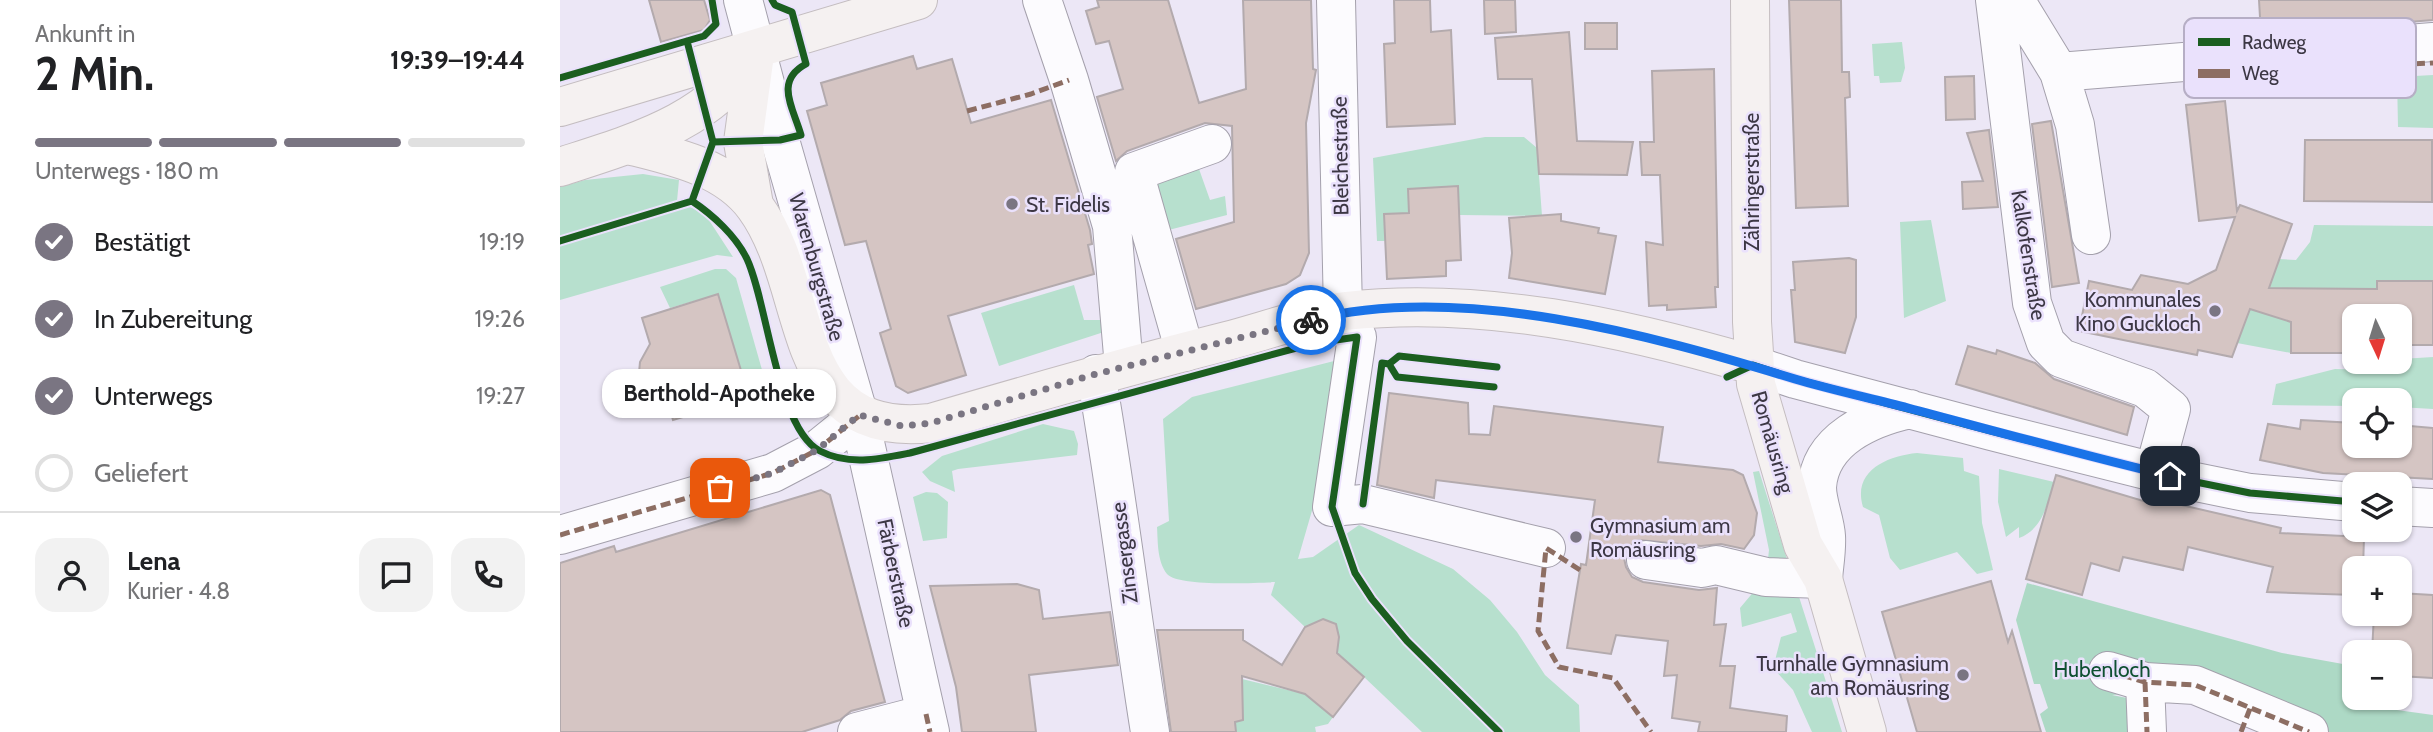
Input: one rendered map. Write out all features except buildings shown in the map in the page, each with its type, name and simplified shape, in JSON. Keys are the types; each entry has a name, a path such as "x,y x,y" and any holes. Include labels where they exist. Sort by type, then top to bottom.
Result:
{"main road":[{"path":"560,107 918,0"},
{"name":"Zähringerstraße","path":"1749,0 1753,365"},
{"path":"560,167 628,145 704,108 734,82 756,49"},
{"name":"Warenburgstraße","path":"754,205 743,142 756,49"},
{"path":"627,86 643,92 649,103 646,116 628,145"},
{"name":"Warenburgstraße","path":"628,145 703,168 730,182 754,205 767,226 807,345 824,381 859,415"},
{"name":"Romäusring","path":"859,415 902,426 931,423 1110,371 1343,311 1462,308 1582,323 1699,349 1753,365 1759,400 1803,545 1823,579 1867,732"}],"street":[{"name":"Warenburgstraße","path":"743,0 859,415"},
{"name":"Zinsergasse","path":"1042,0 1069,79 1112,226 1110,371 1116,491 1131,617 1150,732"},
{"name":"Bleichestraße","path":"1336,0 1343,311"},
{"name":"Kalkofenstraße","path":"1995,0 2032,303 2039,325 2046,343 2061,358 2145,388 2171,409 2154,472"},
{"path":"2015,0 2059,72 2075,125 2091,235"},
{"path":"2059,72 2184,62"},
{"path":"1185,352 1134,172 1212,144"},
{"path":"1343,311 1357,337 1332,507 1363,504 1546,548"},
{"path":"1753,365 1796,379 2154,472 2250,493 2342,501"},
{"name":"Romäusring","path":"1823,579 1826,535 1817,489 1827,455 1851,431 1868,421 1910,408"},
{"path":"560,535 773,473 817,450 859,415"},
{"name":"Färberstraße","path":"859,415 928,723"},
{"path":"2412,507 2433,508"},
{"path":"1646,561 1702,568 1716,565 1766,577 1823,579"},
{"path":"2108,671 2146,681 2195,685 2246,719 2309,732"},
{"path":"2146,681 2147,732"},
{"path":"857,732 928,723"}],"green space":[{"path":"1902,42 1905,68 1901,82 1880,83 1879,76 1874,76 1872,44"},
{"path":"2433,75 2433,128 2398,127 2397,98 2416,98 2416,76"},
{"path":"1485,137 1524,137 1537,148 1542,216 1459,215 1458,186 1408,189 1409,213 1385,214 1386,241 1377,241 1373,158"},
{"path":"1199,169 1210,200 1225,196 1227,215 1157,233 1141,187"},
{"path":"643,174 679,180 677,201 705,214 733,257 717,255 560,300 560,187 585,180"},
{"path":"1931,220 1946,301 1904,318 1900,222"},
{"path":"2314,225 2433,226 2433,281 2377,282 2377,289 2291,289 2291,353 2237,343 2250,309 2260,312 2279,259 2296,260 2310,242"},
{"path":"715,269 726,269 736,278 766,384 752,389 749,397 718,294 670,308 660,287"},
{"path":"1074,285 1084,320 1107,320 1107,331 999,366 981,313"},
{"path":"2433,357 2433,409 2412,408 2412,388 2342,388 2342,406 2272,405 2276,384 2335,369 2342,369 2342,374 2412,374 2412,358"},
{"path":"1338,360 1320,483 1298,559 1313,557 1359,525 1453,569 1490,600 1517,632 1545,675 1579,705 1580,732 1422,732 1364,677 1333,656 1339,637 1336,624 1323,619 1305,627 1271,595 1275,582 1201,583 1167,574 1160,557 1157,527 1169,521 1163,419 1192,397"},
{"path":"1043,424 1074,431 1078,444 1077,455 958,469 952,471 955,492 930,481 922,472 942,456"},
{"path":"1917,453 1963,458 1964,471 1979,476 1982,523 1993,570 1977,574 1957,552 1900,570 1890,558 1879,515 1863,507 1863,484 1867,475 1884,462"},
{"path":"1999,469 2054,482 2039,522 2034,529 2019,538 2019,527 2006,537 1998,502"},
{"path":"1759,471 1842,732 1812,732 1793,690 1773,668 1781,637 1797,632 1791,613 1742,627 1740,608 1766,577 1769,550 1753,472"},
{"path":"926,492 937,493 948,502 947,538 923,541 913,497"},
{"name":"Hubenloch","path":"2027,583 2282,653 2342,664 2342,710 2397,710 2433,715 2433,732 2326,732 2220,685 2112,695 2127,698 2131,732 2046,732 2040,714 2048,708 2040,684 2034,684 2016,620"},
{"path":"1242,679 1305,694 1333,717 1328,724 1315,727 1316,732 1236,732 1235,722 1243,720"}],"marked path":[{"path":"2416,64 2433,63"},
{"path":"967,111 1031,94 1069,80"},
{"path":"560,535 773,473 817,450 859,416"},
{"path":"1580,570 1546,548 1538,631 1559,667 1613,678 1651,732"},
{"path":"2108,671 2145,682 2195,685 2309,732"},
{"path":"2145,682 2147,732"},
{"path":"2241,732 2251,706"},
{"path":"926,714 930,732"}],"cycle path":[{"path":"560,78 704,36 716,24 712,0"},
{"path":"713,142 780,140 801,135 788,87 796,71 806,64 792,12 775,5 772,0"},
{"path":"687,41 713,142 692,201"},
{"path":"560,241 692,201 716,219 747,259 784,392 793,418 805,438 820,451 853,460 910,453 1315,343 1357,337 1332,507 1355,573 1372,599 1407,641 1499,732"},
{"path":"1363,504 1382,363 1389,364 1399,356 1497,367"},
{"path":"1389,364 1397,377 1494,387"},
{"path":"1727,377 1753,365 1795,379 2186,480 2250,493 2342,501"}],"way so far":[{"path":"720,488 773,473 817,450 859,415 902,426 931,423 1096,374 1311,320"}],"place":[{"name":"St. Fidelis","path":"1012,204"},
{"name":"Kommunales Kino Guckloch","path":"2215,311"},
{"name":"Berthold-Apotheke","path":"720,488"},
{"name":"Gymnasium am Romäusring","path":"1576,537"},
{"name":"Turnhalle Gymnasium am Romäusring","path":"1963,675"}],"route":[{"path":"1311,320 1343,311 1462,308 1582,323 1699,349 1796,379 2170,476"}]}
